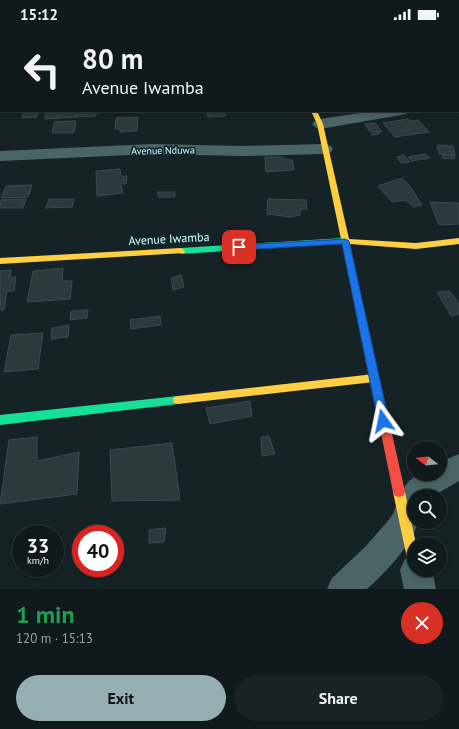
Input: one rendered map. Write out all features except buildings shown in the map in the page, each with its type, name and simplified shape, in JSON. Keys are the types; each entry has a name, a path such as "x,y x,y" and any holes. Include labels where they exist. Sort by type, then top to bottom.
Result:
{"street":[{"path":"386,112 317,117 374,378 407,491"},
{"name":"Avenue Nduwa","path":"0,156 152,149 242,151 325,150"},
{"name":"Avenue Iwamba","path":"0,261 345,241 389,246 426,246 459,241"},
{"path":"0,420 374,378"},
{"path":"421,489 432,480 459,467"},
{"path":"343,589 370,565 388,546 407,512"},
{"path":"417,577 420,589"}],"traffic: fast":[{"path":"181,251 343,241"},
{"path":"0,420 178,400"}],"traffic: slow":[{"path":"314,112 320,124 354,281"},
{"path":"343,241 416,246 459,241"},
{"path":"0,261 181,251"},
{"path":"178,400 374,378"},
{"path":"399,492 409,537"}],"traffic: jam":[{"path":"354,281 399,492"}],"route":[{"path":"239,247 345,241 383,421"}]}
